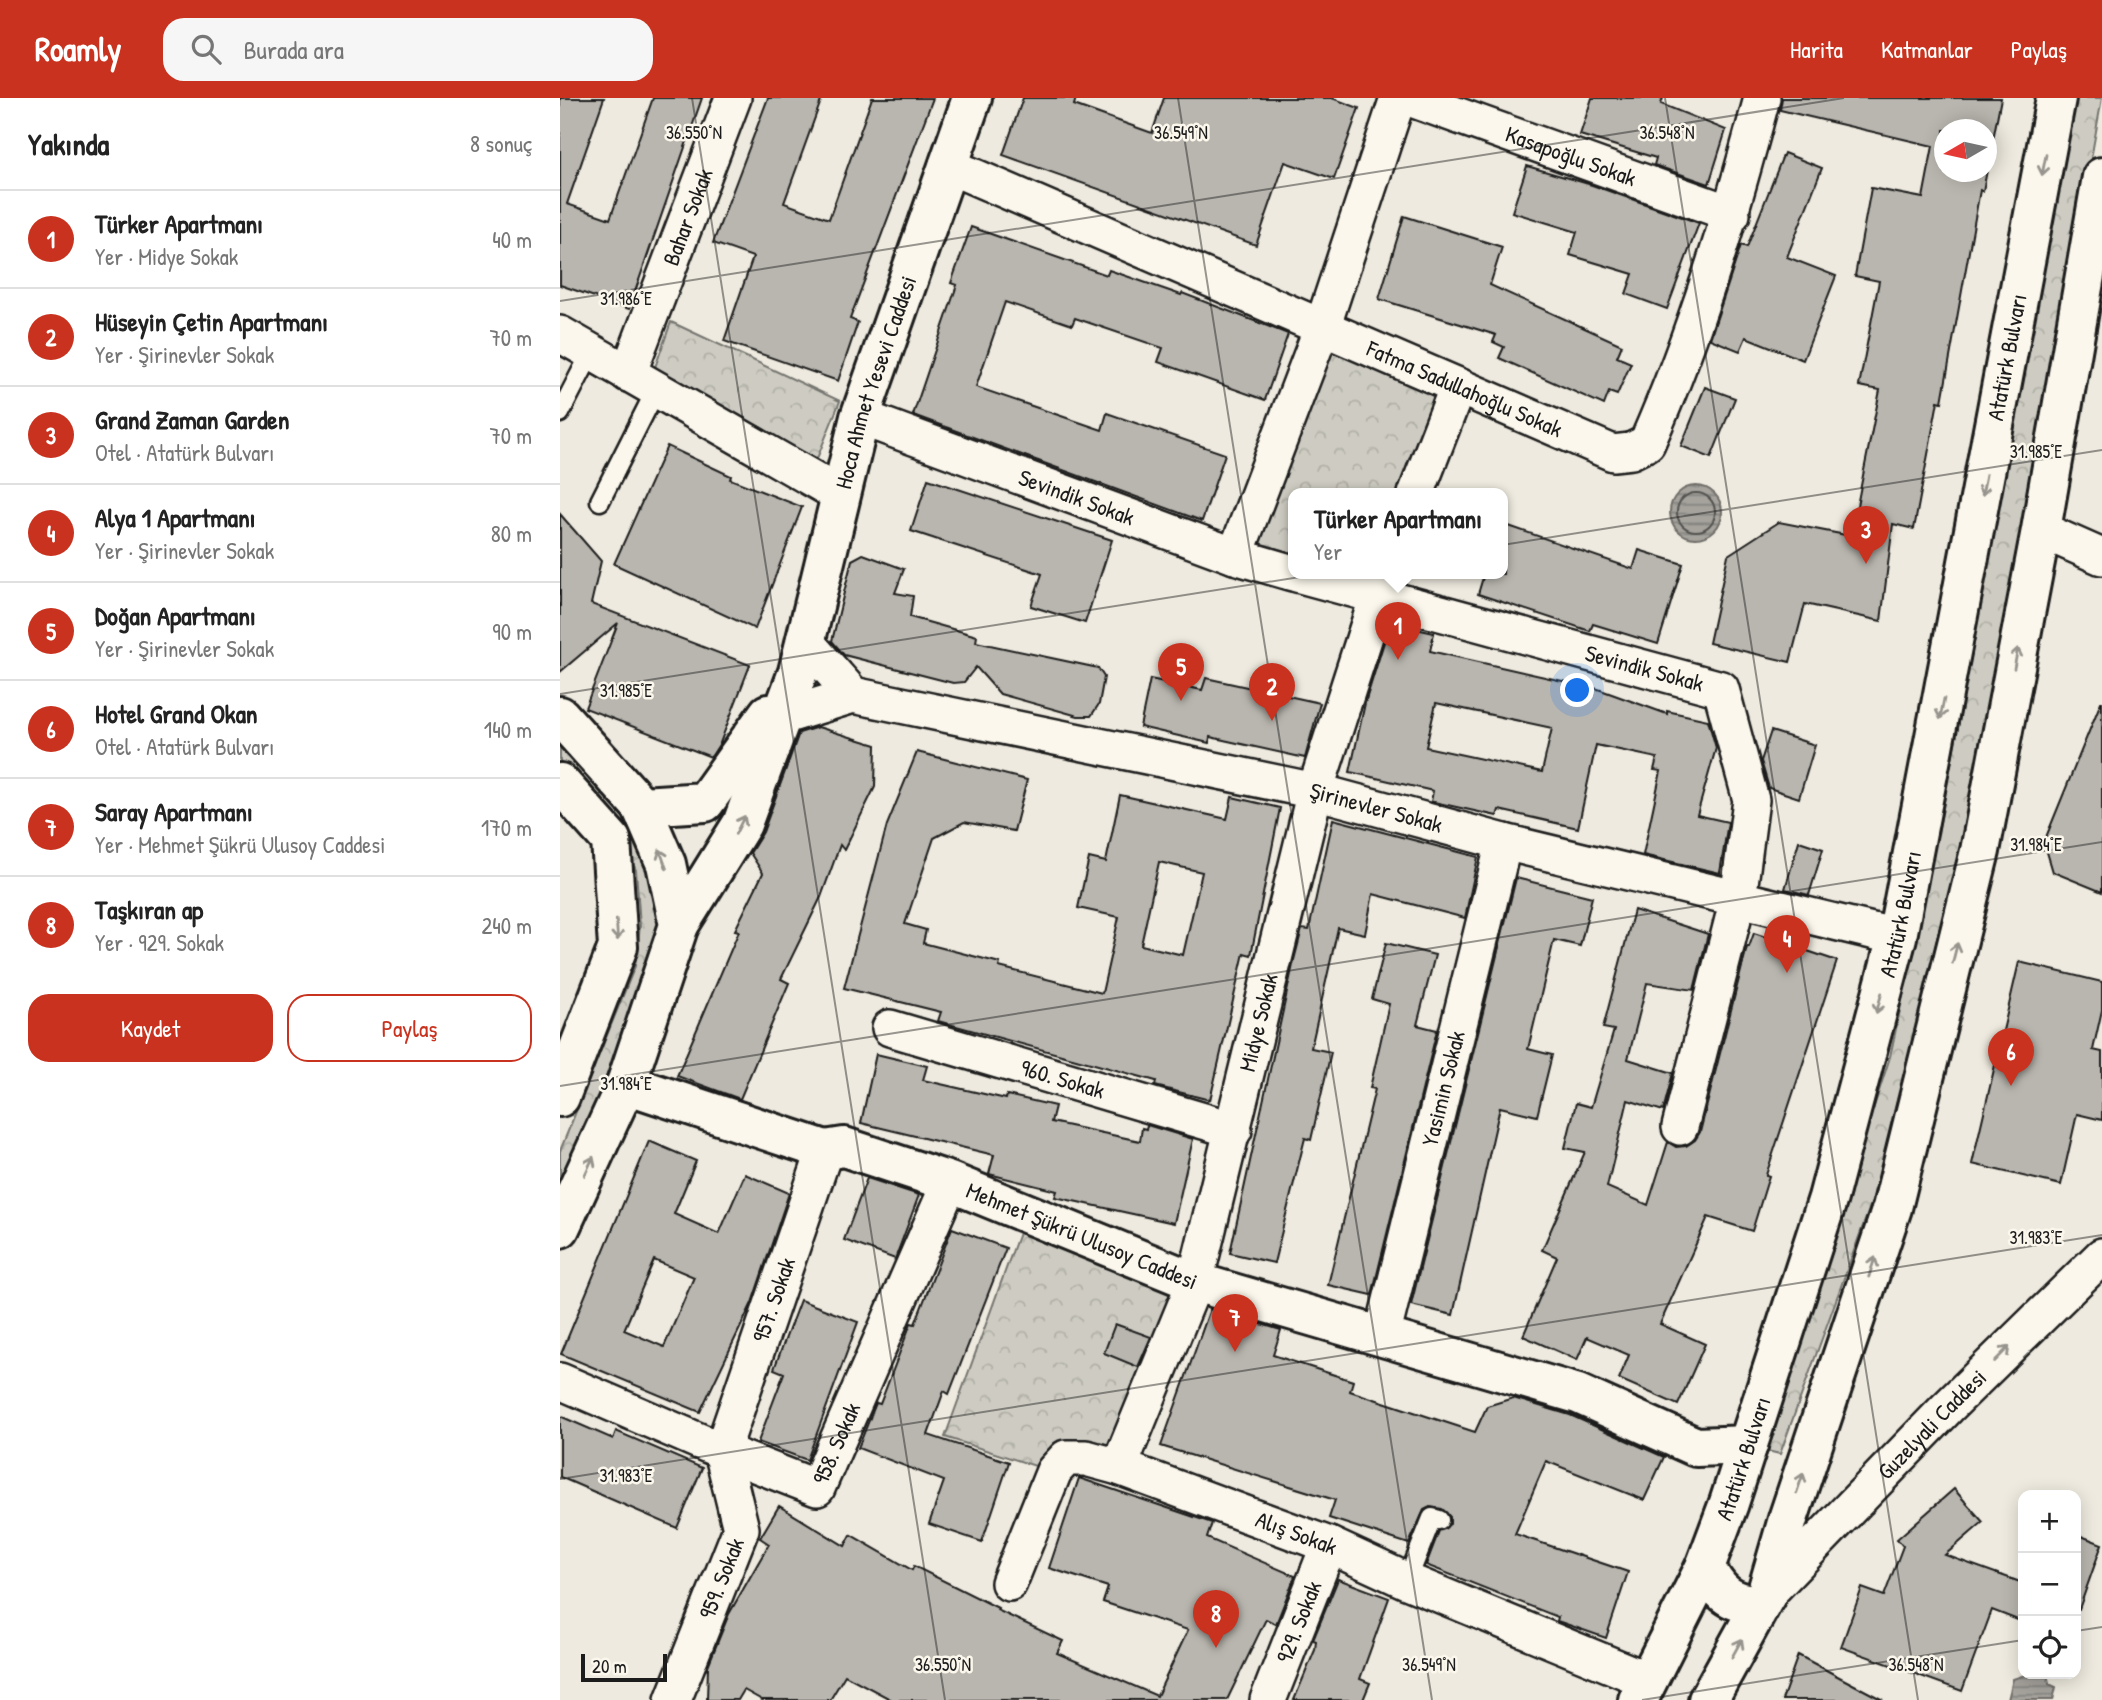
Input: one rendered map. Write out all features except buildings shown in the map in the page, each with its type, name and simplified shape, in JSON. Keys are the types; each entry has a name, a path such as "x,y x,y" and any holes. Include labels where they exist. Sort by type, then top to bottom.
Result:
{"street":[{"name":"Bahar Sokak","path":"642,382 733,98"},
{"name":"Hoca Ahmet Yesevi Caddesi","path":"560,1228 626,1084 679,925 742,824 801,656 860,417 972,98"},
{"path":"1235,556 1322,325 1398,98"},
{"name":"Kasapoğlu Sokak","path":"1409,98 1732,214"},
{"name":"Fatma Sadullahoğlu Sokak","path":"947,165 1613,453 1640,448 1647,443 1673,384 1732,214 1762,98"},
{"name":"Atatürk Bulvarı","path":"1643,1690 1705,1567 1729,1503 1828,1198 1897,937 2056,98"},
{"path":"1708,1700 1766,1595 1788,1519 1892,1208 1980,851 2102,177"},
{"path":"560,334 839,494"},
{"path":"1418,488 1458,386"},
{"name":"Sevindik Sokak","path":"860,417 1235,556 1288,572"},
{"path":"2040,530 2102,557"},
{"name":"Sevindik Sokak","path":"1330,579 1380,586 1721,689 1751,800 1738,899 1680,1127"},
{"name":"Midye Sokak","path":"1119,1467 1195,1282 1315,791 1380,586"},
{"path":"801,656 853,695"},
{"name":"Hoca Ahmet Yesevi Caddesi","path":"641,806 705,802 801,656"},
{"name":"Şirinevler Sokak","path":"781,717 853,695 1315,791 1504,842 1897,937"},
{"path":"560,716 641,806 666,863 679,925"},
{"path":"560,783 611,841 618,947 562,1085"},
{"name":"Yasimin Sokak","path":"1382,1336 1504,842"},
{"name":"960. Sokak","path":"890,1028 1234,1129"},
{"name":"Mehmet Şükrü Ulusoy Caddesi","path":"626,1084 825,1150 844,1147 950,1182 1195,1282 1578,1394 1696,1447 1748,1445"},
{"name":"957. Sokak","path":"722,1451 825,1150"},
{"name":"958. Sokak","path":"560,1381 722,1451 817,1488 950,1182"},
{"name":"Guzelyali Caddesi","path":"1766,1595 1948,1408 2102,1256"},
{"path":"1696,1447 1729,1503 1760,1503 1788,1519"},
{"name":"959. Sokak","path":"683,1697 741,1529 722,1451"},
{"name":"Alış Sokak","path":"1009,1583 1047,1483 1057,1466 1072,1456 1119,1467 1329,1545 1643,1690"},
{"name":"929. Sokak","path":"1268,1700 1329,1545"},
{"path":"1705,1567 1719,1591 1730,1600 1756,1604 1766,1595"}],"lane":[{"path":"560,413 591,353"},
{"path":"600,501 642,382"},
{"path":"1407,1581 1432,1518 1439,1520"}],"green space":[{"path":"2075,98 2102,98 1958,894 1884,1168 1780,1454 1763,1450 1890,1057 1942,813"},
{"path":"671,322 840,401 816,461 653,373"},
{"path":"1328,335 1448,388 1409,488 1288,488 1288,564 1246,551"},
{"path":"560,732 630,810 653,859 662,920 655,959 560,1194 560,1151 635,966 640,926 636,870 621,839 560,768"},
{"path":"1023,1222 1184,1287 1117,1463 1048,1470 945,1437"}],"water":[{"path":"1696,486 1706,488 1714,494 1720,502 1720,522 1714,530 1706,536 1696,538 1686,536 1678,530 1672,522 1670,512 1672,502 1678,494 1686,488"},
{"path":"2013,1679 2048,1679 2049,1684 2056,1687 2053,1700 2008,1700"}],"place":[{"name":"Grand Zaman Garden","path":"1866,564"},
{"name":"Türker Apartmanı","path":"1398,660"},
{"name":"Doğan Apartmanı","path":"1181,701"},
{"name":"Hüseyin Çetin Apartmanı","path":"1272,721"},
{"name":"Alya 1 Apartmanı","path":"1787,973"},
{"name":"Hotel Grand Okan","path":"2011,1086"},
{"name":"Saray Apartmanı","path":"1235,1352"},
{"name":"Taşkıran ap","path":"1216,1648"}]}
